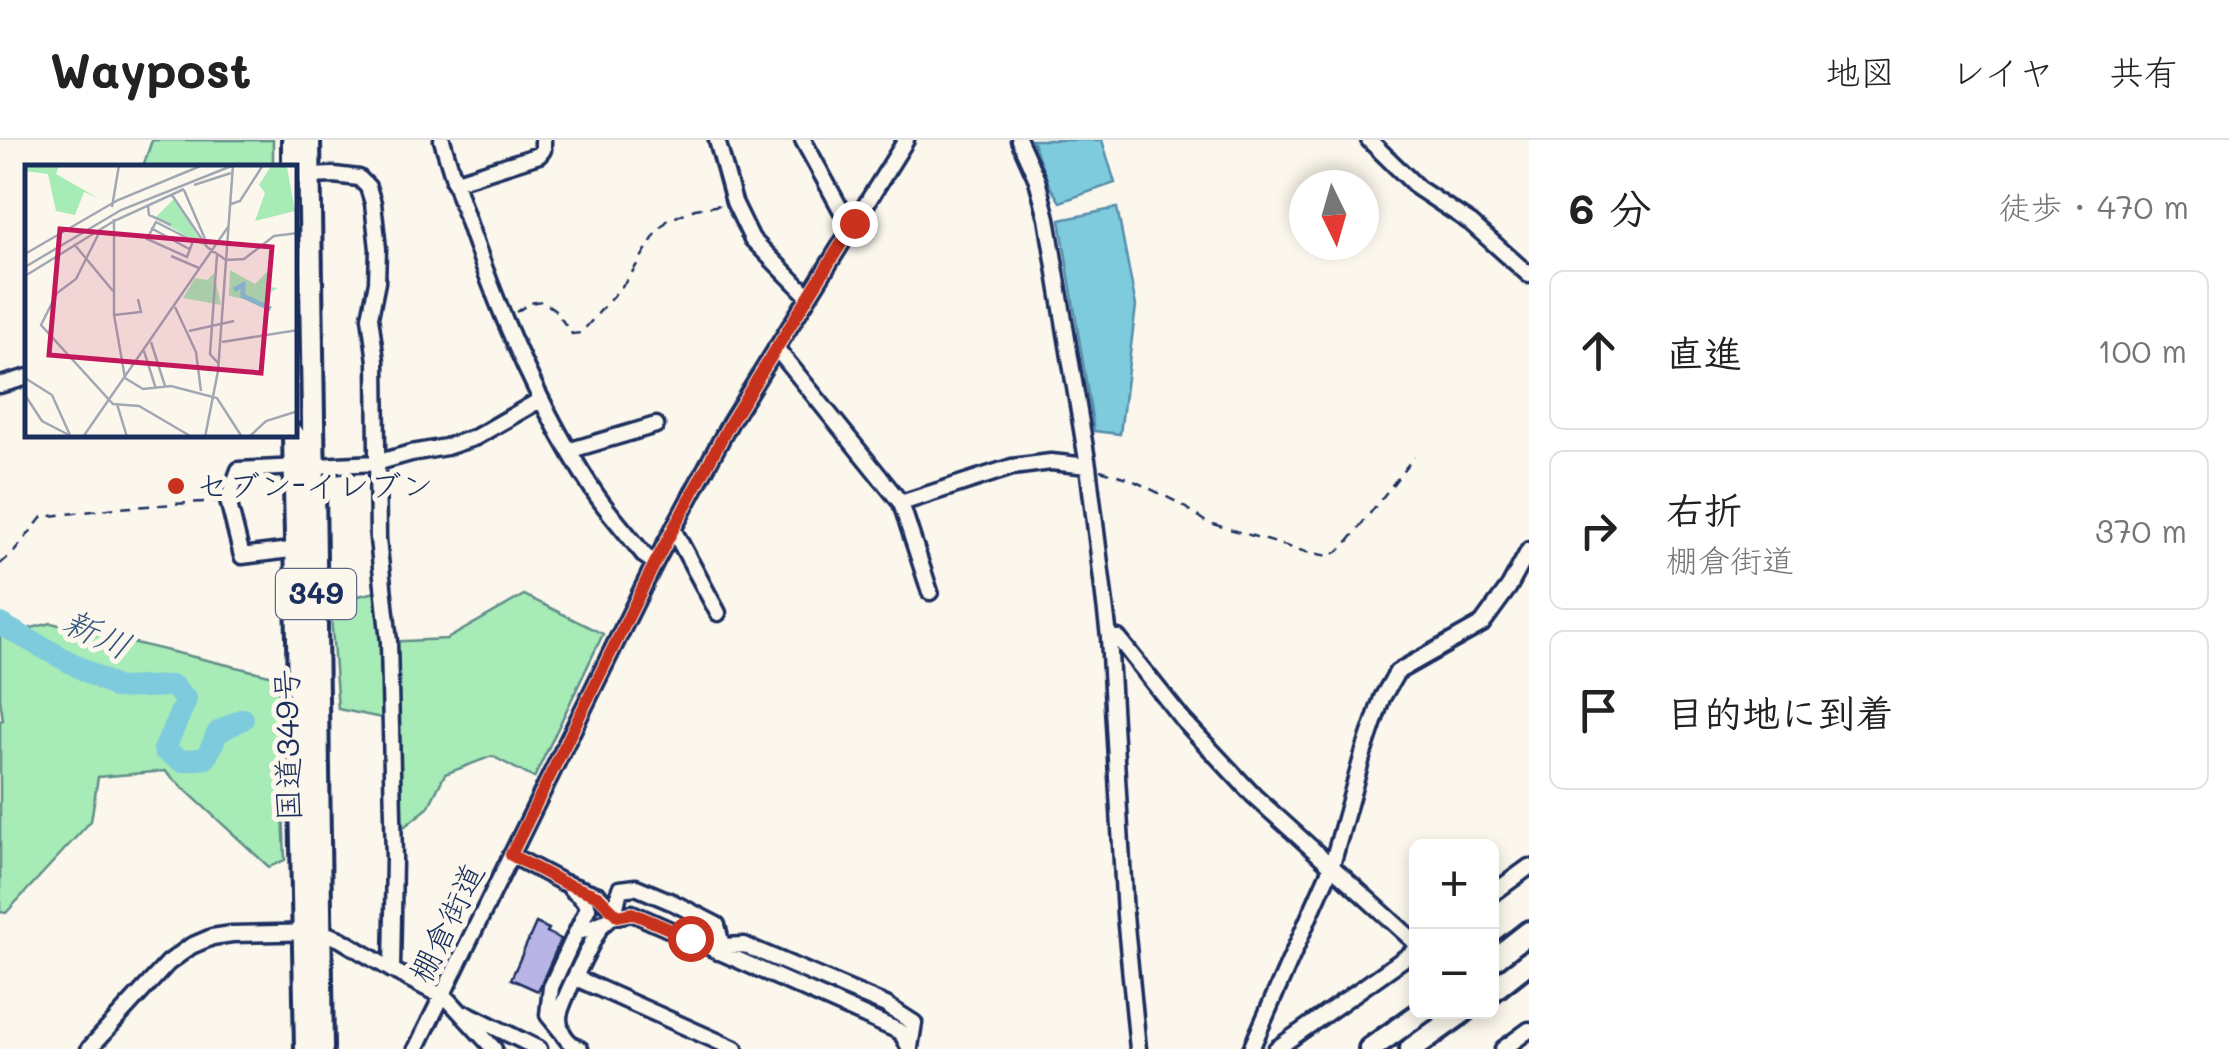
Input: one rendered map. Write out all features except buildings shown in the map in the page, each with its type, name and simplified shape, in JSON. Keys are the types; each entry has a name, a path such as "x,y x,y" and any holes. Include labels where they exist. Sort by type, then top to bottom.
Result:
{"highway":[{"name":"国道349号","path":"293,140 301,172 312,932 306,1049"},
{"name":"国道349号","path":"301,172 309,140"},
{"name":"国道349号","path":"295,438 305,468 298,549 312,932 322,1049"},
{"path":"1499,956 1529,932"},
{"path":"1499,986 1529,962"},
{"path":"1370,1049 1412,1019"},
{"path":"1411,1049 1453,1019"}],"street":[{"path":"442,140 479,253 540,400 594,490 645,556 655,563"},
{"path":"454,182 539,154 543,140"},
{"path":"717,140 734,202 752,239 808,296"},
{"path":"803,140 846,219 854,223"},
{"name":"棚倉街道","path":"416,1049 655,563 730,423 906,140"},
{"path":"1019,140 1037,180 1046,218 1088,466 1110,637 1125,915 1138,1049"},
{"path":"1369,140 1418,188 1470,224 1529,275"},
{"path":"301,172 359,178 368,186 373,203 378,250 370,317 376,361 378,539 388,642 394,860 392,970"},
{"path":"776,348 901,504 930,592"},
{"path":"0,385 25,378"},
{"path":"298,549 242,556 228,500 239,470 376,463 446,447 476,437 540,400"},
{"path":"571,450 656,425"},
{"path":"901,504 1012,467 1051,462 1088,466"},
{"path":"673,529 718,614"},
{"path":"1251,1049 1332,865 1382,698 1398,672 1482,624 1529,550"},
{"path":"1110,637 1118,638 1183,720 1254,796 1409,939"},
{"path":"511,855 598,896 612,919"},
{"path":"1499,889 1529,867"},
{"path":"562,882 584,899 588,908 550,987 548,1015 570,1044 580,1049"},
{"path":"562,1032 559,1014 600,927 612,919 620,890 636,887 717,926 720,949"},
{"path":"576,933 632,913 901,1032 910,1048"},
{"path":"89,1049 168,963 191,946 232,934 312,932 340,939 442,995 494,1049"},
{"path":"1276,1049 1409,951"},
{"path":"576,978 735,1049"},
{"path":"462,1012 539,1049"},
{"path":"1502,1049 1529,1030"}],"path":[{"path":"506,318 530,303 542,301 554,309 572,334 582,333 628,279 668,220 695,209 722,205 740,214"},
{"path":"1088,466 1128,478 1177,502 1206,522 1330,556 1343,548 1414,457"},
{"path":"0,564 42,516 228,500"}],"green space":[{"path":"152,140 273,140 273,165 144,165"},
{"path":"376,592 384,642 447,639 524,595 603,634 534,778 492,756 445,774 428,808 400,830 396,721 338,709 330,602"},
{"path":"51,623 278,677 285,860 269,867 165,771 98,777 91,821 6,913 0,912 0,636"}],"water":[{"path":"1032,140 1102,140 1115,183 1060,202 1049,185"},
{"path":"1117,208 1136,306 1120,434 1094,431 1060,220"}],"waterway":[{"name":"新川","path":"0,624 117,688 173,686 186,700 164,750 182,761 206,758 218,732 243,719"}],"place":[{"name":"セブン-イレブン","path":"176,486"}],"route":[{"path":"690,938 632,913 618,916 598,896 511,855 655,563 730,423 854,223"}]}
